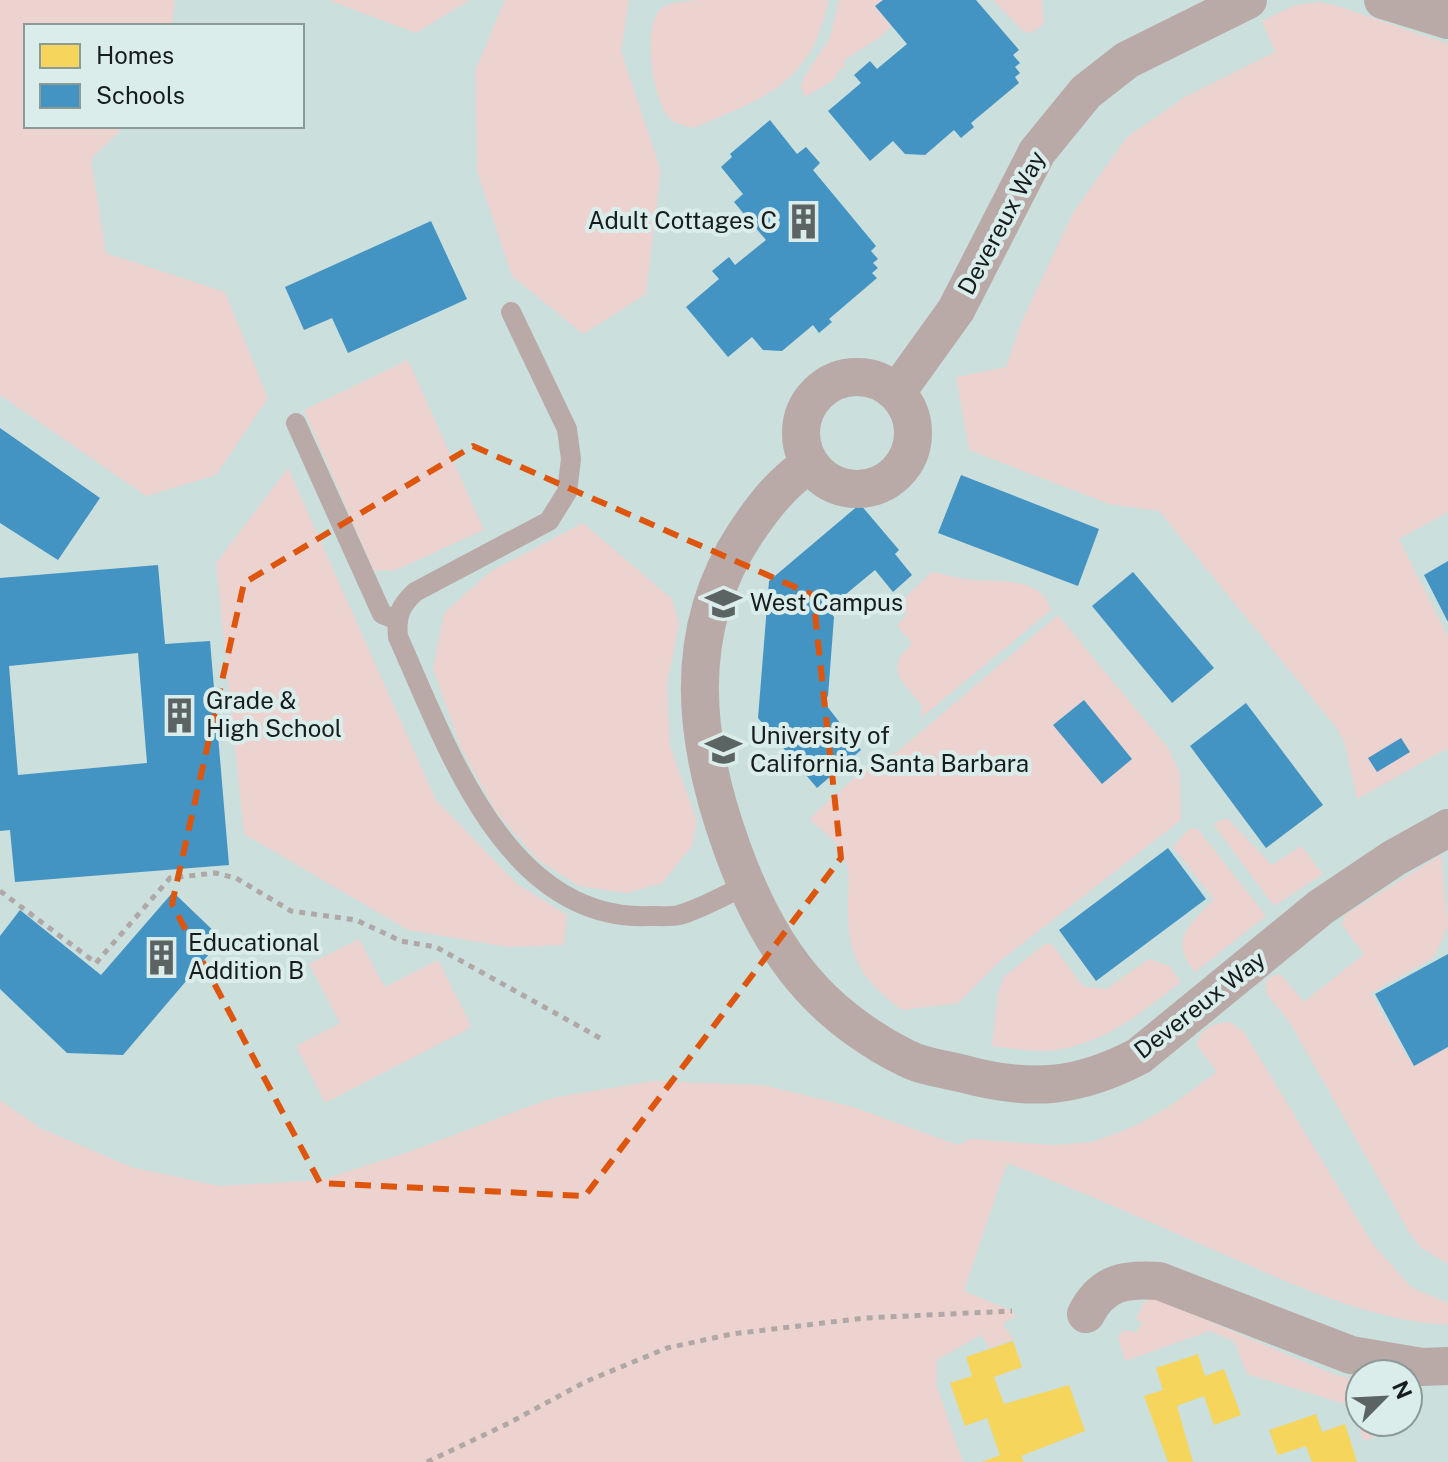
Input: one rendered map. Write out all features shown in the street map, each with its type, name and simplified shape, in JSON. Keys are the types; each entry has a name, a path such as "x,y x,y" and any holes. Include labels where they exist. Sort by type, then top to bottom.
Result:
{"street":[{"name":"Devereux Way","path":"897,392 956,310 1037,152 1086,92 1127,60 1248,0"},
{"path":"1383,0 1448,20"},
{"path":"864,376 882,382 897,392 908,408 913,426 912,445 906,463 893,477 877,487 858,490 840,487 823,478 810,464 802,447 801,429 805,411 815,395 829,384 846,377 864,376"},
{"name":"Devereux Way","path":"810,464 789,477 757,515 726,562 704,630 698,685 703,745 718,810 746,885 777,942 813,990 864,1034 908,1059 997,1083 1067,1084 1110,1071 1139,1056 1321,907 1394,858 1448,828"},
{"path":"1086,1314 1091,1304 1114,1284 1132,1279 1159,1281 1351,1355 1422,1367 1448,1366"}],"lane":[{"path":"511,312 567,429 571,459 567,492 549,521 415,592 401,605 397,620 398,637 467,789 504,842 541,879 588,908 628,917 678,915 746,885"},
{"path":"296,423 382,614 397,620"}],"path":[{"path":"0,891 96,963 170,878 215,873 236,878 291,911 356,920 401,941 436,947 600,1038"},
{"path":"427,1462 587,1381 667,1348 732,1334 865,1318 1012,1311"}],"highlighted area":[{"path":"473,446 813,595 841,858 585,1196 320,1183 172,904 244,583"}],"shaded area":[{"name":"University of California, Santa Barbara","path":"0,0 1448,0 1448,1462 0,1462"},
{"path":"0,0 175,0 172,24 24,24 24,128 123,128 91,159 106,253 225,292 268,398 216,475 146,496 0,395"},
{"path":"328,0 470,0 416,33"},
{"path":"505,0 629,0 621,51 661,171 646,294 583,334 512,276 477,171 475,71"},
{"path":"696,0 828,2 810,53 796,71 762,97 694,128 678,124 666,114 653,75 650,41 657,14 665,6"},
{"path":"839,0 893,0 904,14 879,38 846,59 843,62 846,67 840,69 834,80 805,97 801,87 804,77 830,38"},
{"path":"993,0 1042,0 1044,24 1031,33 1024,32"},
{"path":"1318,2 1448,44 1448,512 1399,539 1448,637 1448,751 1446,749 1357,799 1345,744 1336,727 1159,511 1109,504 969,450 956,377 1006,367 1021,323 1073,213 1127,137 1185,97 1275,52 1262,21 1293,6"},
{"path":"408,360 484,530 396,570 374,571 304,410"},
{"path":"288,468 436,800 517,884 567,915 564,945 508,947 408,930 244,834 216,563"},
{"path":"583,523 672,599 679,624 667,685 670,746 697,821 692,846 662,883 628,893 579,886 538,860 495,810 461,748 433,669 444,613 491,571"},
{"path":"932,572 1029,586 1046,599 1051,610 921,718 922,706 897,669 898,661 912,644 897,625 907,615 897,605"},
{"path":"1058,615 1168,748 1180,773 1181,820 1000,961 958,1003 902,1010 875,987 858,963 849,934 846,861 834,841 809,819 874,760 896,753"},
{"path":"1227,818 1272,865 1301,846 1323,874 1274,906 1213,824"},
{"path":"1197,828 1266,916 1195,972 1183,950 1185,933 1214,899 1173,847 1189,829"},
{"path":"1441,855 1448,926 1434,957 1371,993 1408,1059 1448,1045 1448,1264 1421,1248 1409,1232 1290,1023 1266,993 1266,981 1280,974 1304,1002 1364,954 1342,925 1345,915"},
{"path":"359,939 385,987 438,960 472,1027 325,1103 296,1046 340,1023 309,964"},
{"path":"1051,943 1083,986 1106,989 1149,959 1169,966 1181,982 1117,1028 1082,1044 1043,1051 992,1046 998,994 1004,977 1043,945"},
{"path":"1230,1022 1244,1032 1372,1243 1411,1287 1448,1303 1448,1325 1389,1316 1332,1299 1007,1163 964,1291 1012,1311 1016,1316 1002,1324 1014,1339 990,1348 981,1335 937,1360 937,1387 963,1462 0,1462 0,1100 40,1128 131,1167 219,1186 321,1180 411,1151 552,1098 653,1081 763,1085 853,1107 958,1145 970,1139 1052,1145 1092,1142 1135,1126 1170,1106 1217,1072 1197,1045 1209,1027"},
{"path":"1159,1300 1344,1377 1344,1404 1247,1374 1234,1341 1210,1331 1125,1361 1118,1337 1124,1330 1137,1332 1142,1323 1136,1318 1144,1302"}],"building: Homes":[{"path":"1013,1341 1022,1367 994,1377 1004,1404 1069,1385 1085,1431 1021,1456 1024,1462 982,1462 1000,1455 987,1418 965,1426 950,1383 972,1376 966,1357"},
{"path":"1198,1354 1205,1376 1224,1369 1241,1415 1214,1425 1204,1396 1177,1406 1193,1462 1168,1462 1144,1396 1163,1390 1156,1368"},
{"path":"1316,1414 1322,1432 1344,1424 1344,1438 1349,1438 1357,1462 1312,1462 1306,1446 1278,1455 1269,1430"}],"building: Schools":[{"path":"883,0 976,0 1019,50 1013,55 1020,63 1015,67 1020,73 1015,77 1019,83 971,123 974,127 961,138 954,130 925,155 905,154 893,141 870,161 828,111 861,83 854,75 870,61 877,69 907,44 875,6"},
{"name":"Adult Cottages C","path":"770,120 797,154 806,147 820,163 813,170 876,246 871,251 878,259 873,263 878,268 872,273 877,278 829,319 832,322 819,333 813,325 782,351 763,350 752,337 728,357 686,307 719,279 712,271 729,257 735,265 766,240 734,202 743,194 721,167 732,157 730,154"},
{"path":"431,221 467,299 348,353 332,318 304,330 285,287"},
{"path":"0,428 100,498 58,560 0,523"},
{"path":"961,475 1099,529 1078,586 938,533"},
{"path":"860,504 899,550 895,554 912,575 893,592 875,570 828,609 834,617 828,696 823,701 861,750 817,788 758,718 769,581"},
{"path":"1448,561 1448,622 1424,575"},
{"name":"Grade & High School","path":"158,565 165,644 210,641 229,865 15,882 10,830 0,831 0,578","holes":["138,653 147,763 18,775 9,666"]},
{"path":"1133,572 1214,668 1172,703 1092,606"},
{"path":"1084,700 1132,759 1102,784 1053,725"},
{"path":"1246,703 1323,805 1266,848 1190,746"},
{"path":"1401,738 1410,752 1377,772 1368,758"},
{"path":"1168,848 1206,899 1096,981 1059,930"},
{"name":"Educational Addition B","path":"173,892 222,939 123,1055 67,1053 0,989 0,936 20,910 101,975"},
{"path":"1448,954 1448,1047 1414,1066 1375,994"}],"place":[{"name":"Adult Cottages C","path":"803,221"},
{"name":"West Campus","path":"724,603"},
{"name":"Grade & High School","path":"180,715"},
{"name":"University of California, Santa Barbara","path":"724,750"},
{"name":"Educational Addition B","path":"162,957"}]}
